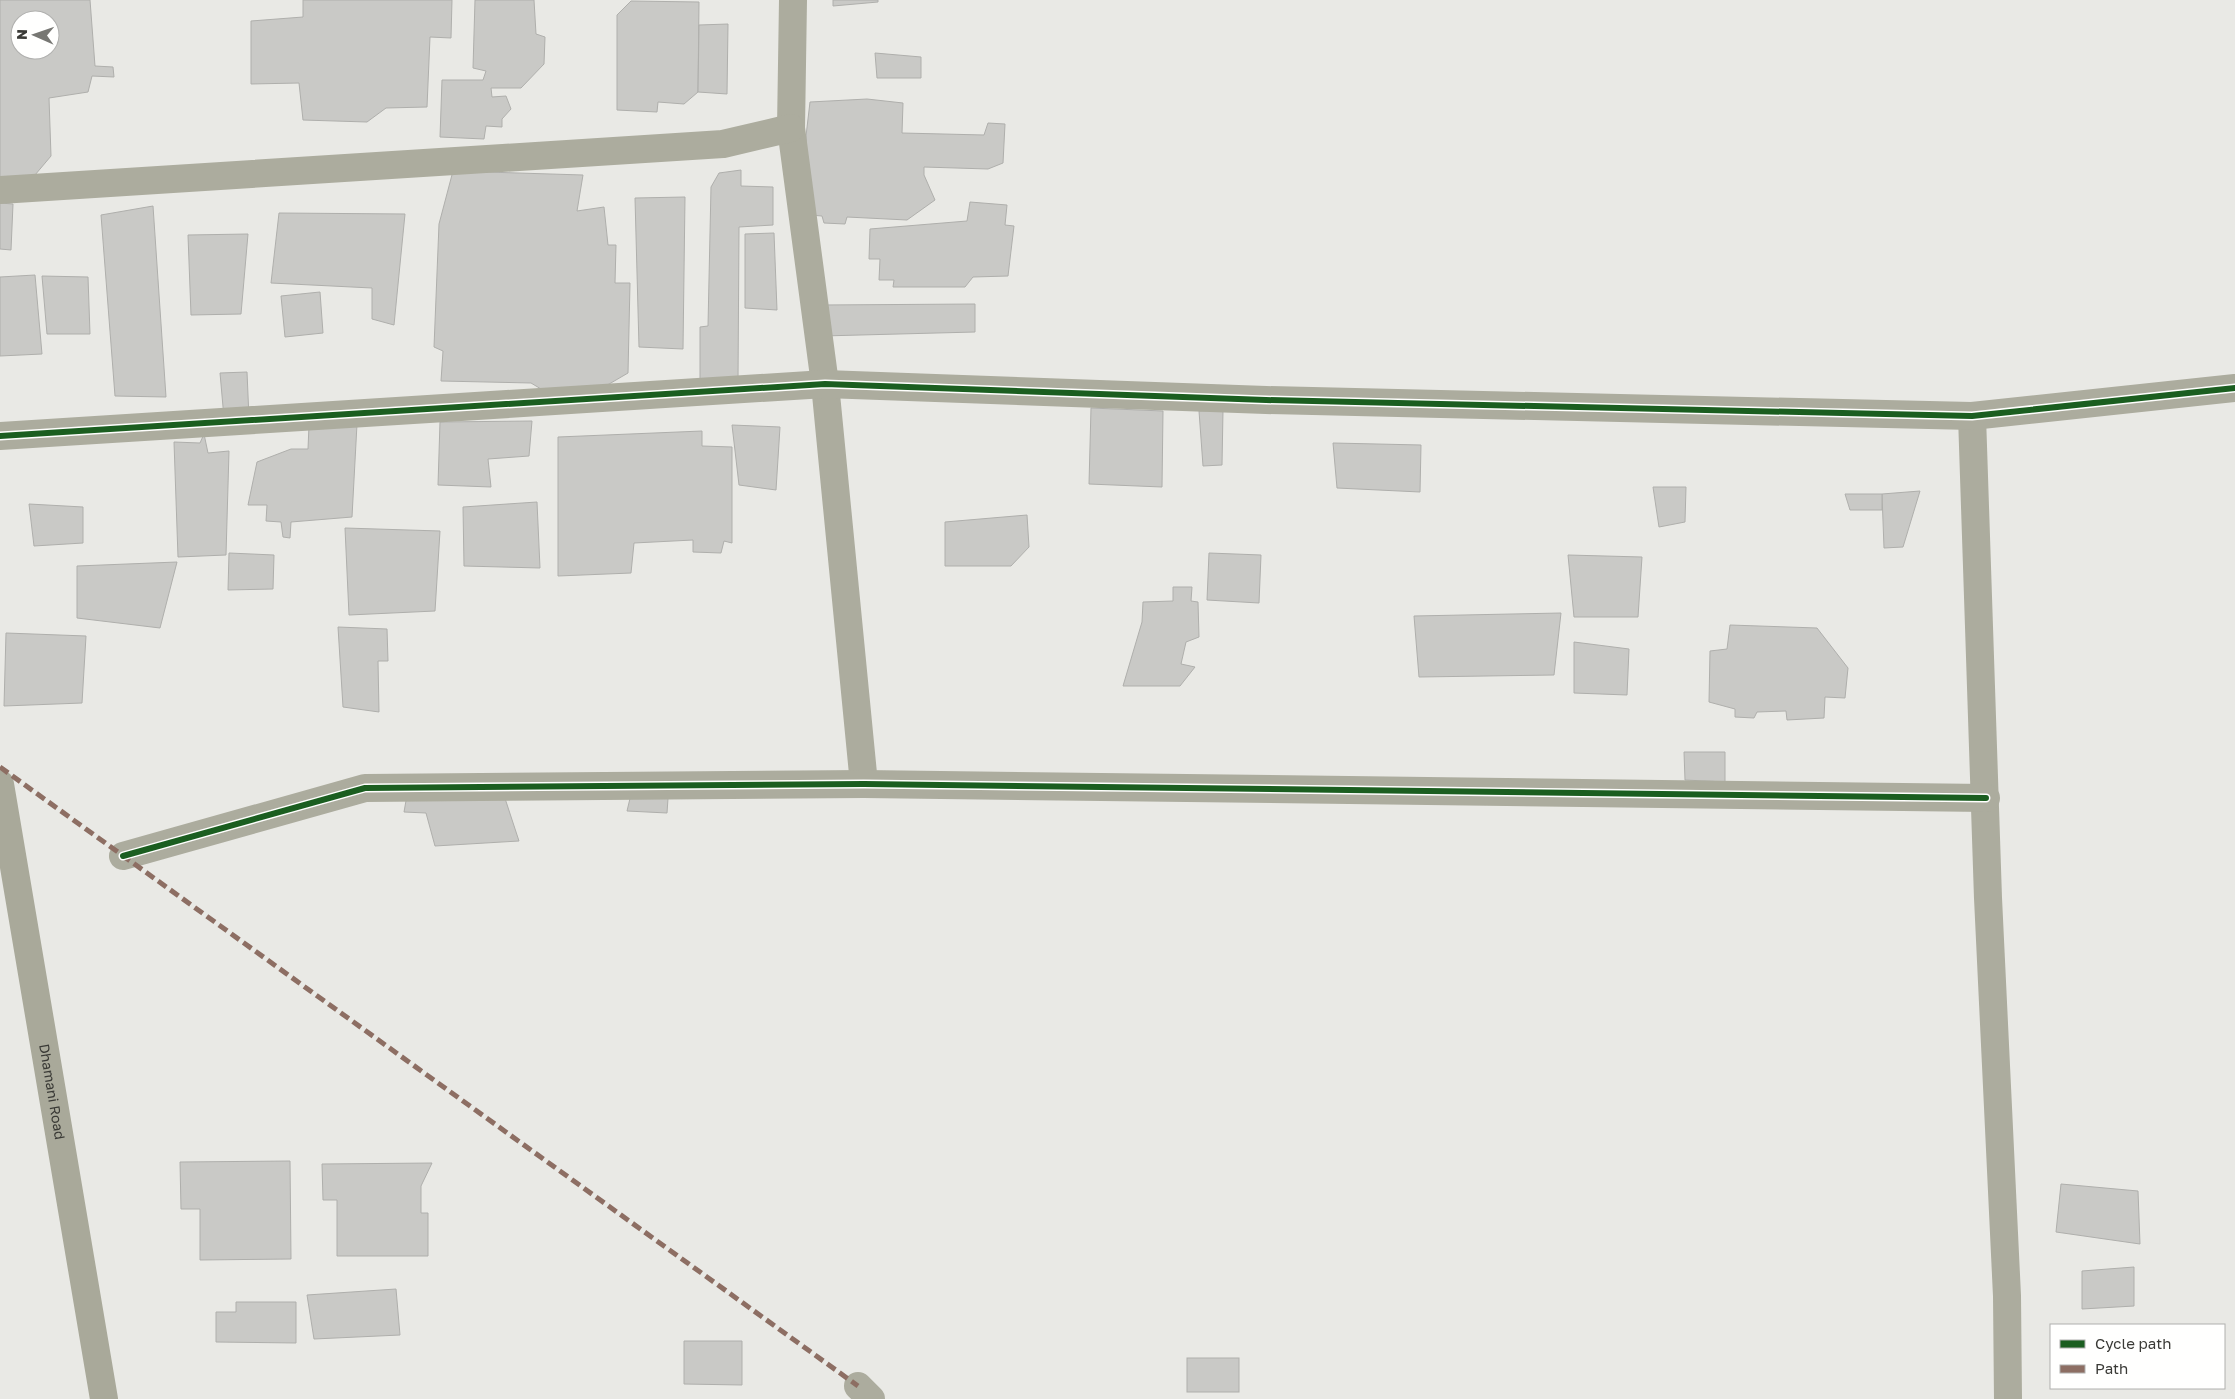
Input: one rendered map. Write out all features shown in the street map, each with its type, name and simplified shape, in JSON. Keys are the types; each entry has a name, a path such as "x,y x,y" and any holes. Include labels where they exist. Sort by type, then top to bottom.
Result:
{"main road":[{"name":"Dhamani Road","path":"0,784 104,1399"}],"street":[{"path":"793,0 791,128 826,384 864,784"},
{"path":"0,190 723,144 791,128"},
{"path":"0,436 826,384 1256,400 1972,416 2235,388"},
{"path":"1972,416 2007,1296 2008,1399"},
{"path":"124,856 365,788 864,784 1986,798"}],"building":[{"path":"0,0 90,0 95,66 113,67 114,77 92,76 88,92 49,98 51,156 24,188 0,188"},
{"path":"303,0 452,0 451,38 430,37 427,107 386,108 367,122 303,120 299,83 251,84 251,21 303,17"},
{"path":"475,0 534,0 536,34 545,37 544,64 521,88 491,88 492,97 506,96 511,109 502,119 502,127 486,126 484,139 440,137 442,80 483,80 486,71 473,68"},
{"path":"833,0 878,0 878,2 833,6"},
{"path":"631,1 699,2 698,92 684,104 658,102 657,112 617,110 617,15"},
{"path":"728,24 727,94 698,92 699,25"},
{"path":"875,53 921,57 921,78 877,78"},
{"path":"867,99 903,103 902,133 984,135 988,123 1005,124 1003,163 988,169 924,167 924,175 935,200 907,220 847,217 845,224 824,223 822,216 810,215 806,136 810,102"},
{"path":"741,170 741,186 773,187 773,225 739,227 738,382 700,387 700,327 708,326 711,187 719,173"},
{"path":"453,171 583,175 577,211 604,207 608,245 616,245 615,283 630,283 628,373 604,387 551,395 531,383 441,381 443,351 434,347 439,224"},
{"path":"685,197 683,349 639,347 635,198"},
{"path":"970,202 1007,205 1005,225 1014,226 1008,276 973,277 965,287 893,287 894,280 879,280 880,259 869,259 870,229 967,221"},
{"path":"0,203 13,204 11,250 0,249"},
{"path":"153,206 166,397 115,396 101,215"},
{"path":"279,213 405,214 394,325 372,319 372,288 271,283"},
{"path":"774,233 777,310 745,308 745,234"},
{"path":"248,234 241,314 191,315 188,235"},
{"path":"35,275 42,354 0,356 0,277"},
{"path":"42,276 88,277 90,334 47,334"},
{"path":"320,292 323,333 285,337 281,296"},
{"path":"975,304 975,332 822,336 822,305"},
{"path":"247,372 249,418 224,418 220,373"},
{"path":"1091,408 1163,411 1162,487 1089,484"},
{"path":"1223,410 1222,465 1203,466 1199,411"},
{"path":"532,421 529,456 488,459 491,487 438,485 440,422"},
{"path":"357,424 352,517 291,522 290,538 283,537 281,522 266,521 267,505 248,505 257,462 291,449 308,449 309,425"},
{"path":"732,425 780,427 776,490 739,485"},
{"path":"702,431 702,446 732,447 732,543 724,541 721,553 693,552 693,540 634,543 631,573 558,576 558,437"},
{"path":"204,434 208,453 229,451 226,555 178,557 174,442 200,443"},
{"path":"1333,443 1421,445 1420,492 1337,488"},
{"path":"1653,487 1686,487 1685,522 1659,527"},
{"path":"1920,491 1903,547 1884,548 1882,494"},
{"path":"1845,494 1882,494 1882,510 1850,510"},
{"path":"537,502 540,568 464,566 463,507"},
{"path":"29,504 83,507 83,543 34,546"},
{"path":"1027,515 1029,547 1011,566 945,566 945,522"},
{"path":"345,528 440,531 435,611 349,615"},
{"path":"229,553 274,555 273,589 228,590"},
{"path":"1209,553 1261,555 1259,603 1207,600"},
{"path":"1568,555 1642,557 1638,617 1574,617"},
{"path":"177,562 160,628 77,618 77,566"},
{"path":"1173,587 1192,587 1191,601 1198,602 1199,637 1186,642 1181,664 1195,667 1180,686 1123,686 1142,622 1143,602 1173,601"},
{"path":"1561,613 1554,675 1419,677 1414,616"},
{"path":"1730,625 1817,628 1848,668 1845,698 1825,697 1824,718 1787,720 1786,711 1757,712 1754,718 1735,717 1735,709 1709,702 1710,651 1727,649"},
{"path":"338,627 387,629 388,661 378,661 379,712 343,707"},
{"path":"6,633 86,636 82,703 4,706"},
{"path":"1574,642 1629,649 1627,695 1574,693"},
{"path":"1684,752 1725,752 1725,782 1685,780"},
{"path":"497,774 519,841 435,846 426,813 404,812 410,778"},
{"path":"669,784 667,813 627,811 633,786"},
{"path":"290,1161 291,1259 200,1260 200,1209 181,1209 180,1162"},
{"path":"432,1163 421,1186 421,1213 428,1213 428,1256 337,1256 337,1200 323,1200 322,1164"},
{"path":"2061,1184 2138,1191 2140,1244 2056,1232"},
{"path":"2134,1267 2134,1306 2082,1309 2082,1271"},
{"path":"396,1289 400,1335 314,1339 307,1295"},
{"path":"236,1302 296,1302 296,1343 216,1342 216,1312 236,1312"},
{"path":"684,1341 742,1341 742,1385 684,1384"},
{"path":"1187,1358 1239,1358 1239,1392 1187,1392"}],"marked path":[{"path":"0,767 858,1386"}],"cycle path":[{"path":"0,436 825,384 1266,400 1972,416 2235,388"},
{"path":"123,856 365,788 864,784 1986,798"}]}
